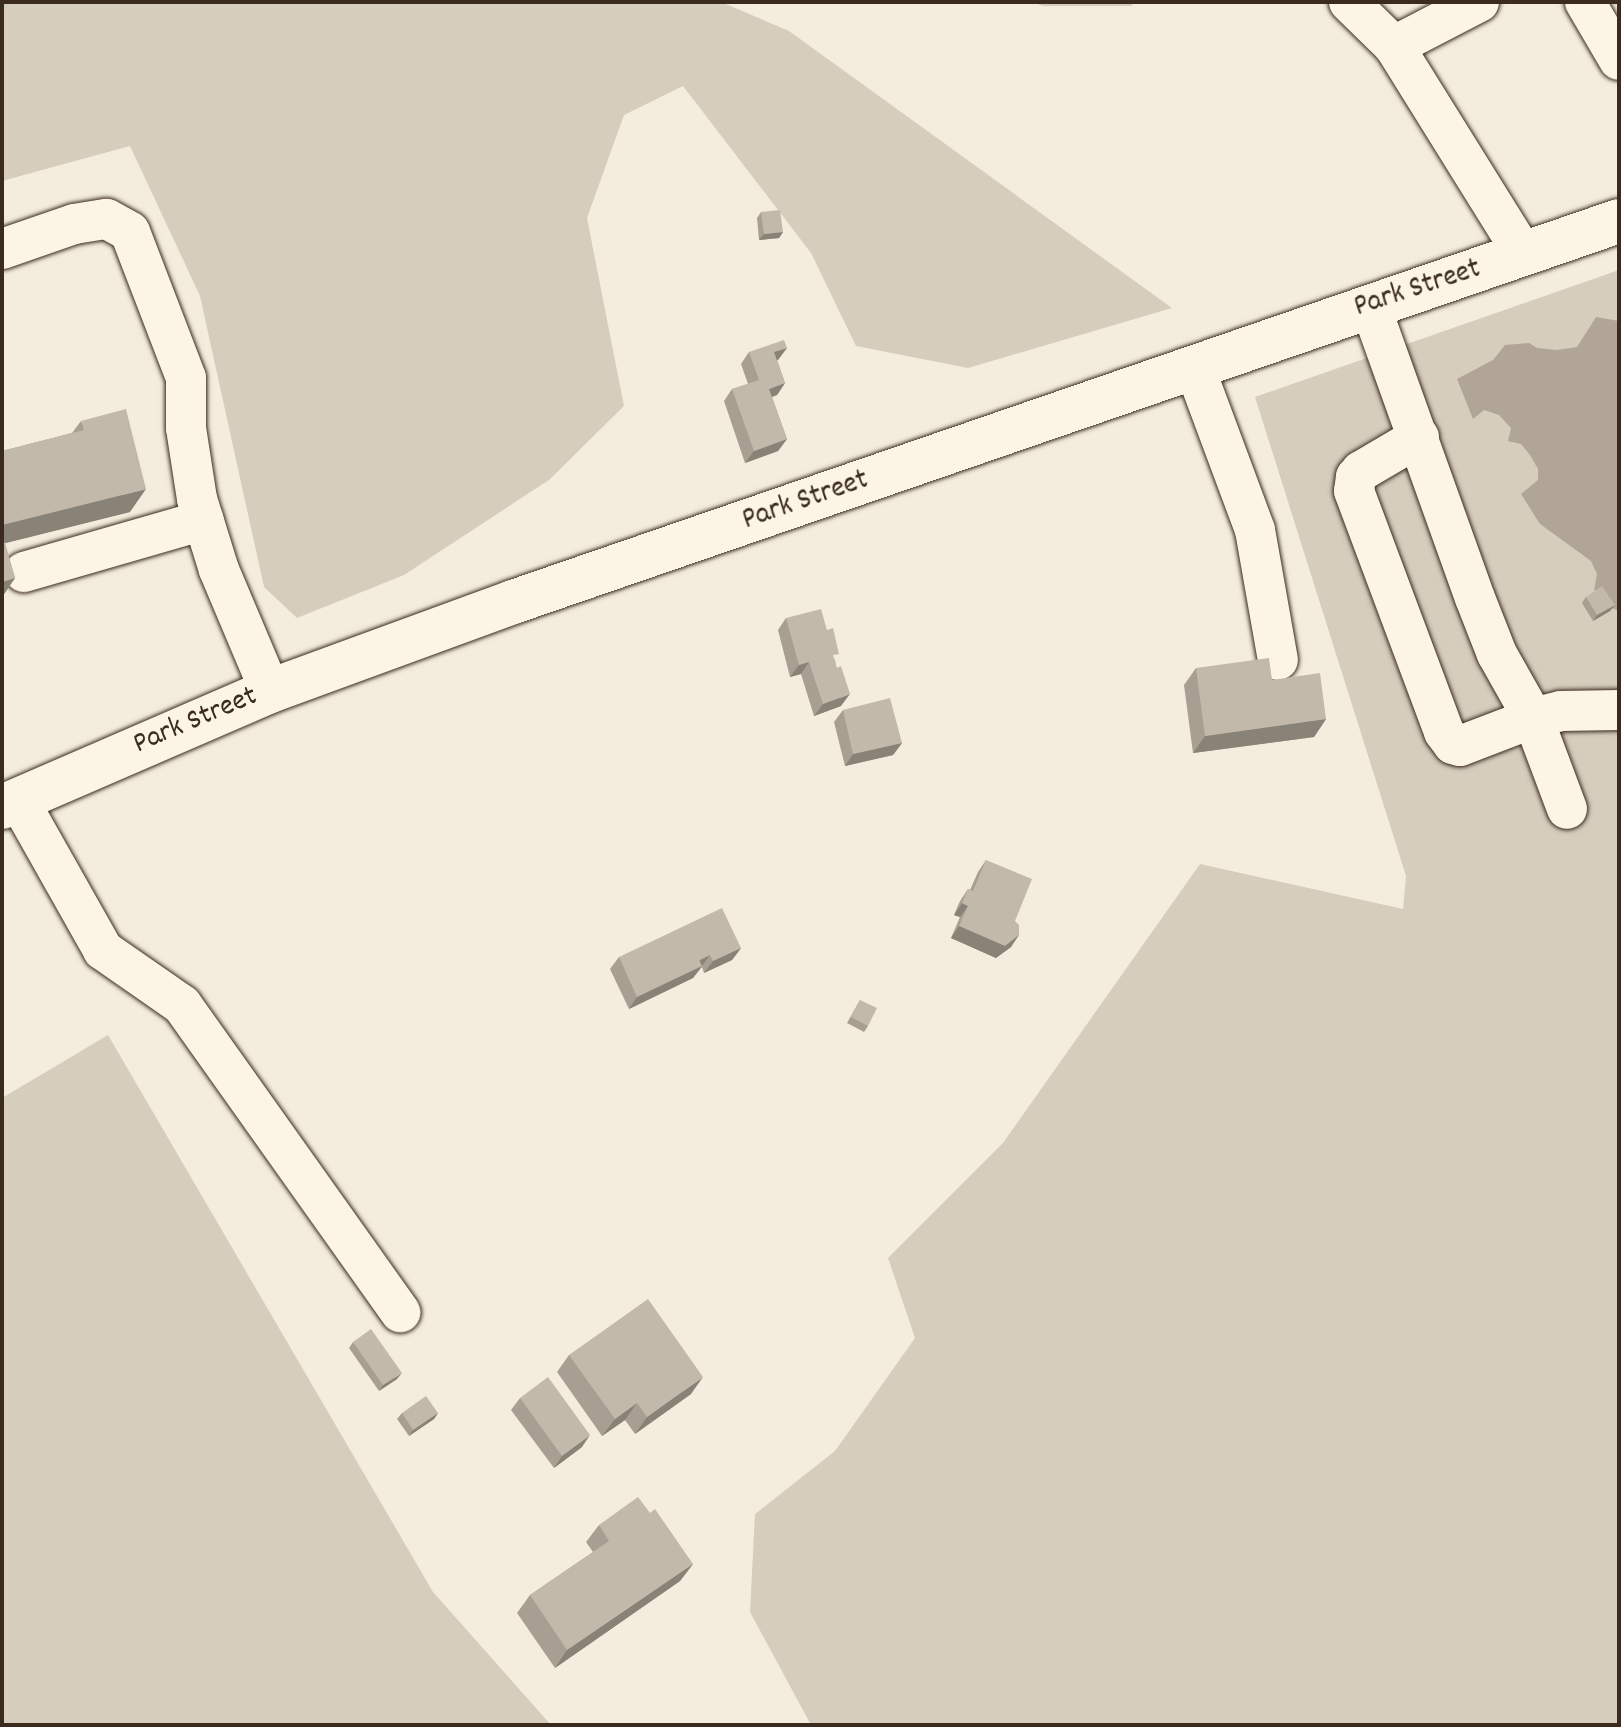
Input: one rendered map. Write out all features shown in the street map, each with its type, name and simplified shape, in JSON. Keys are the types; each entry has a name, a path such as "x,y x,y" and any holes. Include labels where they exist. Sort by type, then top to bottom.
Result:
{"main road":[{"name":"Park Street","path":"10,803 270,691 513,602 1619,221"}],"lane":[{"path":"1349,2 1394,46 1524,255"},
{"path":"1394,46 1479,2"},
{"path":"1585,2 1619,60"},
{"path":"2,249 74,224 107,219 130,232 186,378 186,428 204,520 219,570 270,691"},
{"path":"1370,305 1497,654 1533,718 1567,809"},
{"path":"1194,366 1255,530 1278,660"},
{"path":"1419,437 1361,471 1356,477 1354,491 1444,732 1453,744 1460,746 1533,718 1561,711 1619,710"},
{"path":"24,572 204,520"},
{"path":"10,803 103,950 182,1005 400,1312"}],"shaded area":[{"path":"2,2 721,2 789,31 1172,308 968,368 856,346 811,253 683,86 624,115 587,218 624,406 549,480 404,575 297,618 264,587 200,296 130,146 2,181"},
{"path":"1032,2 1133,2 1132,6 1043,6"},
{"path":"1619,270 1619,1725 811,1725 750,1612 755,1514 835,1451 915,1338 888,1258 1003,1143 1200,864 1403,909 1406,876 1255,397"},
{"path":"1596,317 1619,321 1619,611 1612,608 1599,590 1594,590 1597,574 1591,561 1540,524 1521,494 1538,480 1538,469 1530,455 1521,444 1508,441 1511,428 1499,415 1484,410 1473,419 1457,379 1493,360 1505,345 1529,343 1537,348 1557,350 1577,347"},
{"path":"108,1035 433,1592 551,1725 2,1725 2,1098"}],"building":[{"path":"780,210 783,232 764,234 761,212"},
{"path":"784,340 787,348 774,352 785,383 769,389 787,439 754,451 732,389 759,380 749,352"},
{"path":"126,409 146,489 2,525 2,451 84,430 81,421"},
{"path":"2,534 15,578 2,582"},
{"path":"1602,586 1615,605 1597,615 1586,597"},
{"path":"821,609 827,630 833,628 839,654 833,655 837,668 841,666 850,694 823,704 809,662 799,665 786,618"},
{"path":"1269,658 1272,680 1320,673 1326,719 1205,736 1196,668"},
{"path":"890,698 902,743 853,754 843,710"},
{"path":"986,860 1032,879 1015,921 1019,925 1019,935 1005,946 959,926 968,906 962,903 968,889 973,891"},
{"path":"722,908 741,948 713,961 710,955 699,960 702,966 637,997 619,957"},
{"path":"860,1000 877,1008 868,1026 851,1017"},
{"path":"648,1299 703,1377 647,1417 637,1403 615,1419 569,1355"},
{"path":"371,1329 402,1373 383,1385 353,1342"},
{"path":"548,1377 590,1435 562,1456 520,1398"},
{"path":"426,1396 438,1413 413,1430 402,1413"},
{"path":"638,1497 650,1513 655,1509 693,1564 567,1650 530,1595 609,1541 599,1525"}]}
